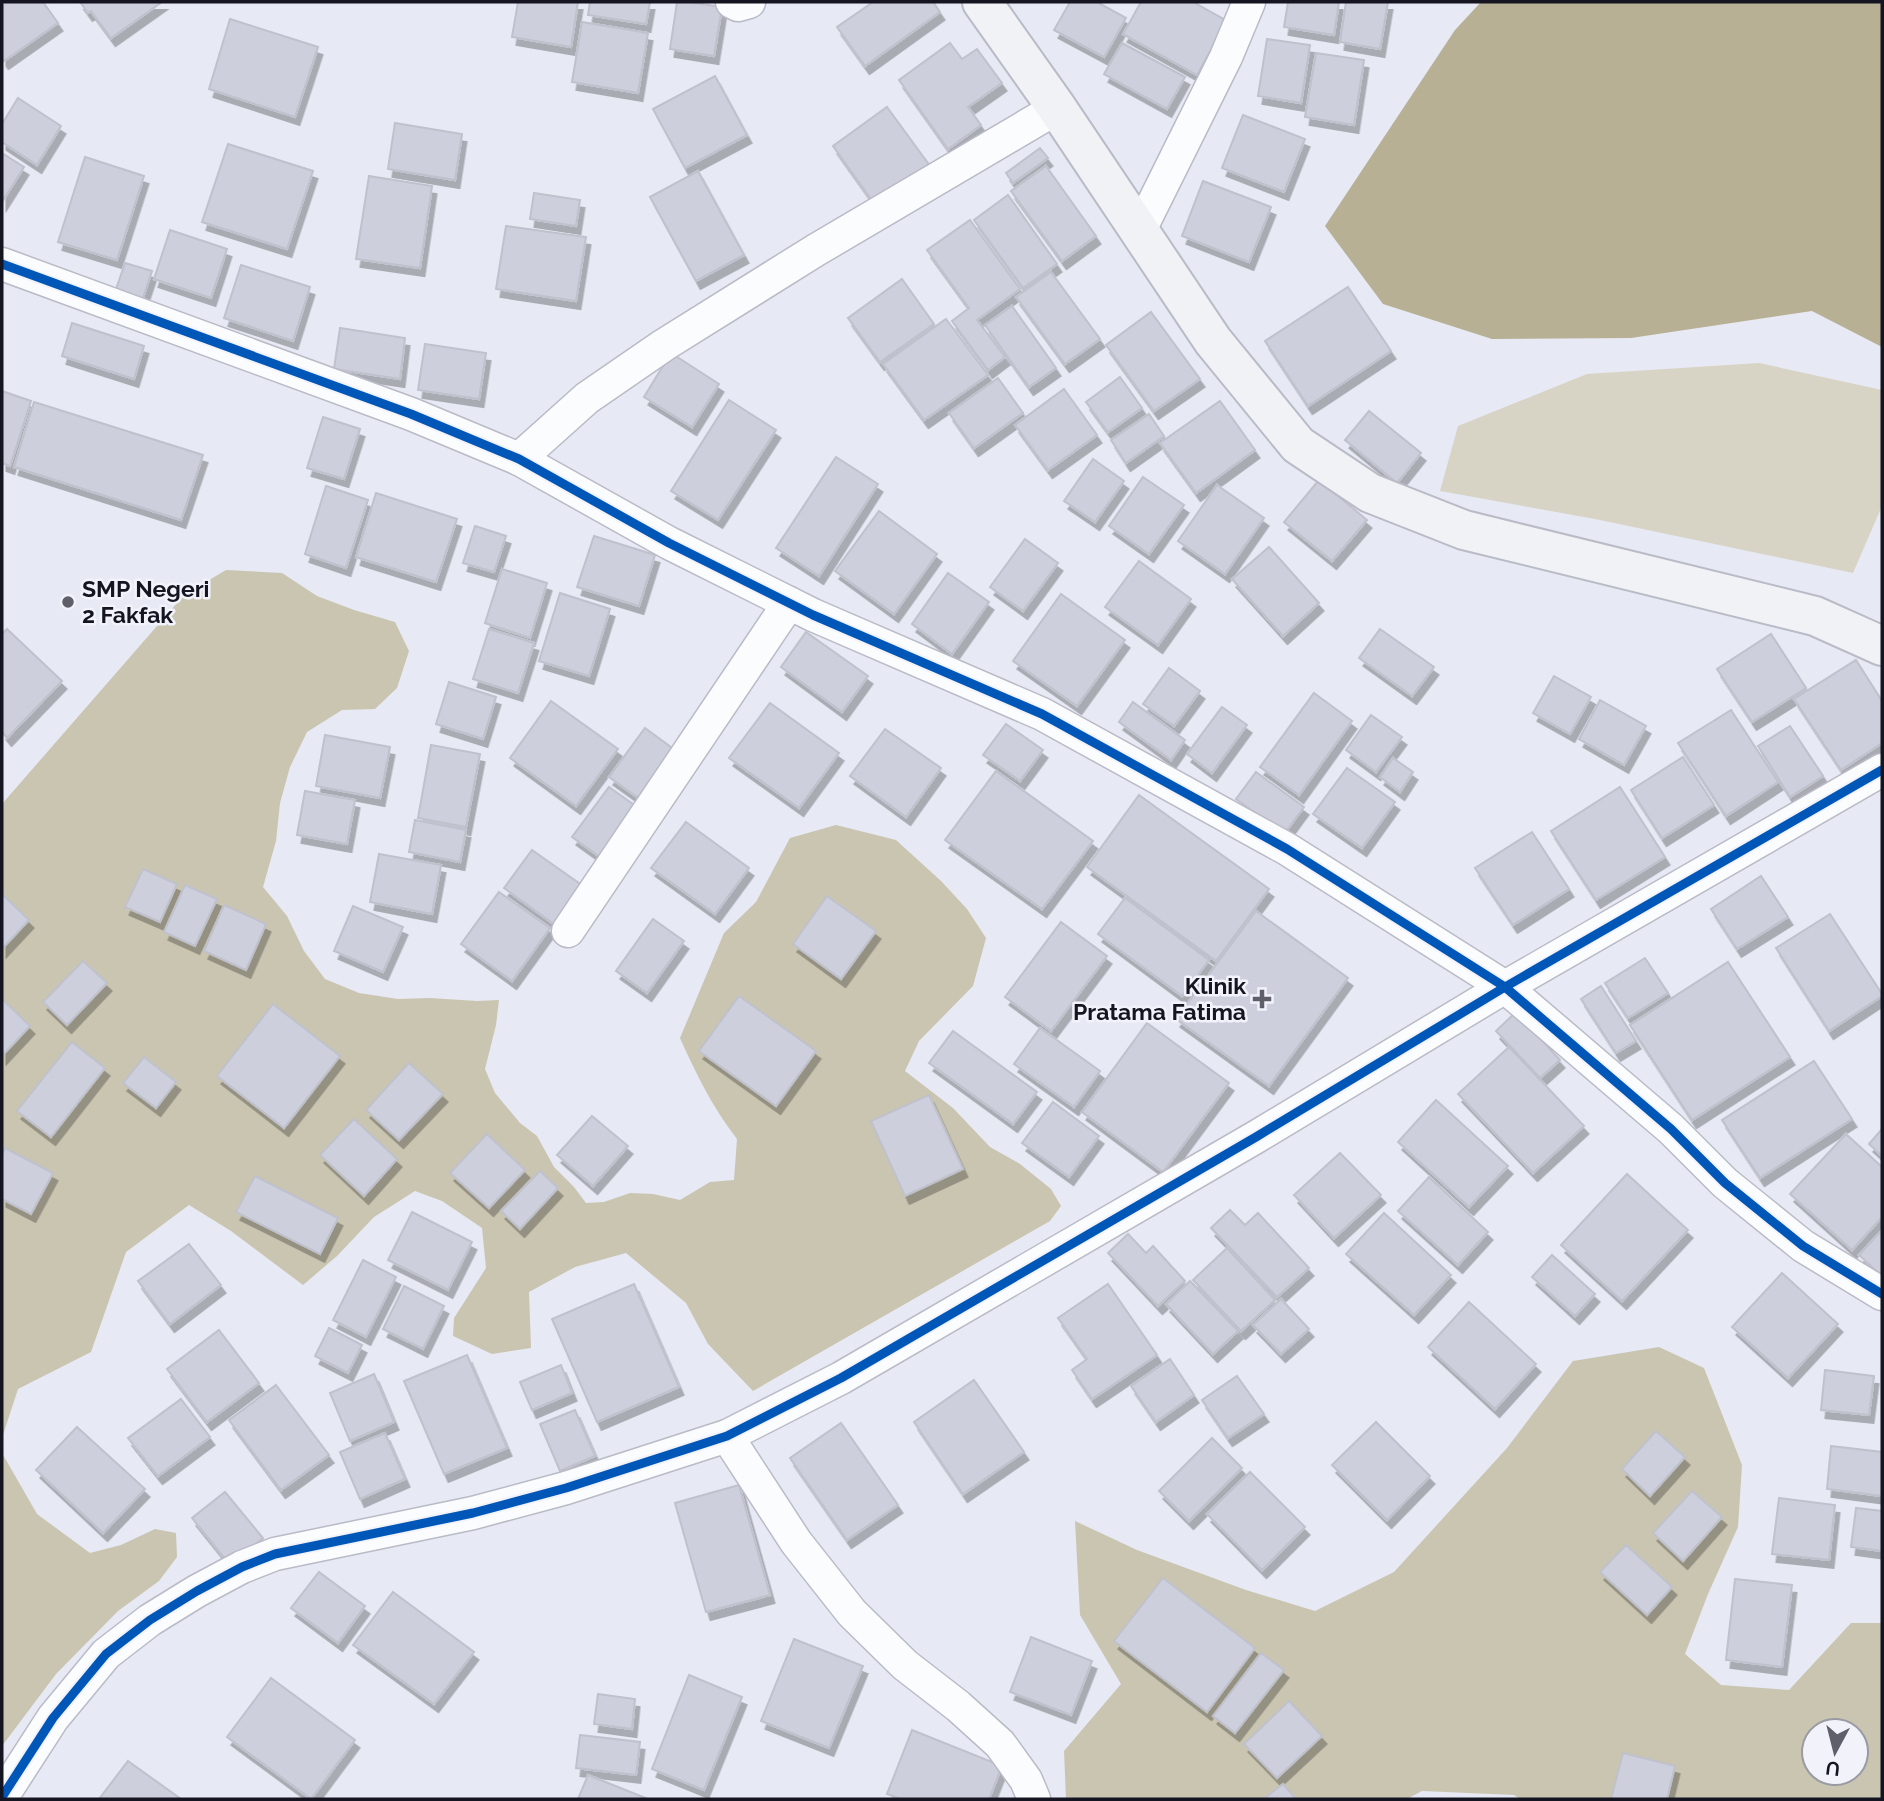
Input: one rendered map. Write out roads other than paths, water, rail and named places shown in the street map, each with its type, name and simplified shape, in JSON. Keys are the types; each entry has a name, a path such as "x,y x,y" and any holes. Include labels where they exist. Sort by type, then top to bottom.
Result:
{"main road":[{"path":"982,2 1057,108 1213,341 1298,445 1370,493 1464,530 1815,616 1882,646"}],"street":[{"path":"732,2 738,5 749,2"},
{"path":"1140,230 1226,57 1243,4"},
{"path":"519,459 587,398 664,345 828,243 1057,108"},
{"path":"2,264 411,414 519,459 670,542 813,615 1042,714 1287,849 1505,987 1671,1129 1725,1183 1803,1246 1882,1294"},
{"path":"568,931 789,603"},
{"path":"2,1797 53,1718 107,1654 150,1620 197,1591 242,1567 275,1554 473,1513 566,1488 727,1436 841,1378 1256,1137 1505,987 1882,770"},
{"path":"727,1436 796,1542 852,1613 905,1665 958,1706 1000,1744 1026,1780 1034,1799"}],"place":[{"name":"SMP Negeri 2 Fakfak","path":"68,602"},
{"name":"Klinik Pratama Fatima","path":"1262,999"}]}
